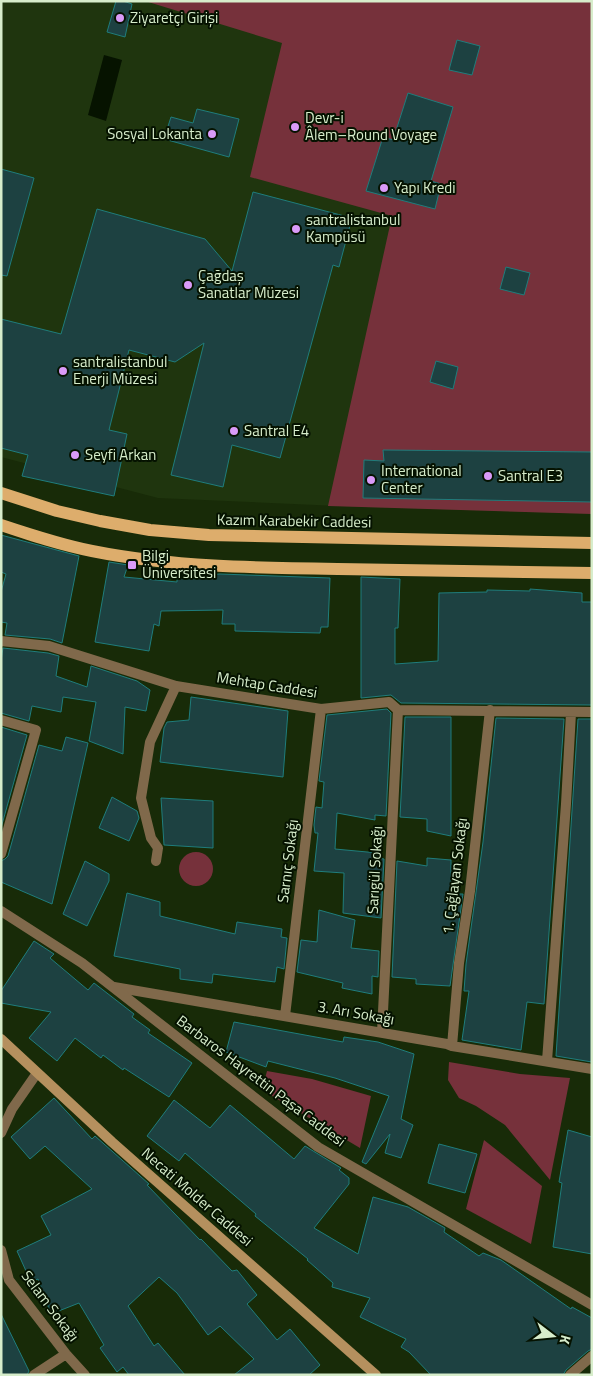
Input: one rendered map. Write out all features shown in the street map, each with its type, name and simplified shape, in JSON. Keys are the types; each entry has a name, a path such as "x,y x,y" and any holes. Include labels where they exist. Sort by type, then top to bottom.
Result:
{"main road":[{"name":"Kazım Karabekir Caddesi","path":"1,492 58,511 150,530 237,536 592,543"},
{"path":"1,525 52,542 92,551 132,558 178,562 270,568 592,573"},
{"name":"Necati Molder Caddesi","path":"1,1039 112,1142 376,1375"}],"street":[{"name":"Mehtap Caddesi","path":"1,641 49,646 176,686 321,709 389,702 398,710 592,712"},
{"path":"156,861 158,848 151,838 141,798 150,742 176,686"},
{"name":"Sarnıç Sokağı","path":"285,1016 321,709"},
{"name":"Sarıgül Sokağı","path":"382,1032 398,710"},
{"name":"1. Çağlayan Sokağı","path":"452,1046 459,962 470,891 490,710"},
{"path":"547,1061 571,713"},
{"path":"1,720 36,730 1,854"},
{"name":"Barbaros Hayrettin Paşa Caddesi","path":"1,911 82,963 318,1147 592,1305"},
{"name":"3. Arı Sokağı","path":"114,988 592,1069"},
{"path":"1,1134 12,1109 37,1073"},
{"name":"Selam Sokağı","path":"1,1250 9,1280 66,1354 85,1375"},
{"path":"34,1375 66,1354"},
{"path":"570,1375 592,1356"}],"shaded area":[{"name":"santralistanbul Kampüsü","path":"1,1 592,1 592,514 361,507 158,498 1,457"},
{"path":"145,1 592,1 592,514 328,506 392,216 250,177 282,43"},
{"path":"104,55 122,60 106,121 88,115"},
{"path":"196,852 203,853 208,857 212,862 212,876 208,881 203,885 196,886 189,885 184,881 180,876 179,869 180,862 184,857 189,853"},
{"path":"449,1062 520,1074 570,1078 550,1180 505,1125 476,1106 459,1098 448,1080"},
{"path":"267,1071 312,1079 371,1096 360,1148 262,1090"},
{"path":"484,1140 542,1186 531,1244 466,1209"}],"building":[{"name":"Ziyaretçi Girişi","path":"116,1 132,4 125,37 107,32"},
{"path":"457,40 480,46 472,75 449,70"},
{"path":"408,93 453,107 431,181 441,184 435,209 366,191 383,137 393,140"},
{"name":"Sosyal Lokanta","path":"197,109 239,119 229,157 164,139 171,117 193,123"},
{"path":"1,169 34,178 7,276 1,275"},
{"path":"253,192 352,218 339,267 333,265 280,458 232,445 223,487 171,475 204,343 175,362 129,350 109,430 127,434 114,496 22,476 28,455 1,448 1,319 61,334 97,209 205,239 232,271"},
{"path":"506,267 530,273 524,295 500,289"},
{"path":"436,361 458,367 453,389 430,382"},
{"name":"Santral E3","path":"383,450 592,452 592,502 363,498 364,460 384,461"},
{"path":"1,535 79,556 62,643 50,639 5,635 7,623 1,622 1,592 6,574 1,572"},
{"path":"109,562 128,565 124,577 177,582 177,577 220,574 330,578 328,627 321,627 320,633 235,631 235,624 222,624 223,610 161,611 159,626 154,624 149,651 95,642"},
{"path":"361,577 400,579 398,628 395,628 395,664 438,661 439,593 487,592 487,590 530,591 530,589 582,593 582,602 592,602 592,705 401,703 391,695 361,698"},
{"path":"3,648 59,656 56,676 87,687 91,666 137,681 150,690 146,711 125,707 123,754 89,741 96,702 63,697 61,712 32,706 29,721 1,713 1,661"},
{"path":"191,697 288,711 283,777 160,762 164,728 167,722 189,720"},
{"path":"387,709 391,713 386,816 375,815 375,820 337,813 335,849 378,853 378,858 384,859 381,918 343,913 344,873 314,871 318,833 315,833 314,825 316,807 322,808 324,782 319,781 327,715"},
{"path":"405,717 451,717 451,836 427,831 427,819 400,817"},
{"path":"496,718 564,719 544,1004 527,1002 521,1050 462,1040 469,991 464,991 466,964 483,842"},
{"path":"578,719 592,719 592,1062 556,1056"},
{"path":"1,727 27,735 1,828"},
{"path":"66,737 88,743 52,904 1,882 1,861 8,856 39,745 62,751"},
{"path":"112,797 137,811 139,818 129,841 99,828"},
{"path":"161,798 213,801 213,848 164,845"},
{"path":"427,858 451,860 451,894 463,894 450,986 416,984 416,979 392,977 397,861 427,866"},
{"path":"85,861 109,874 109,881 87,926 63,914"},
{"path":"127,893 160,902 160,916 235,934 237,922 282,929 281,937 287,938 284,969 277,967 275,982 213,974 212,983 180,979 180,969 114,956"},
{"path":"319,910 355,920 351,948 379,951 378,977 372,976 372,994 342,988 343,983 297,972 301,940 317,942"},
{"path":"34,941 54,954 50,958 88,990 94,983 134,1014 132,1017 150,1030 148,1033 192,1063 169,1097 124,1068 123,1070 103,1055 101,1058 75,1038 57,1061 29,1038 51,1012 1,1003 1,991"},
{"path":"234,1022 343,1042 344,1037 378,1042 414,1054 401,1119 413,1125 401,1158 385,1153 390,1134 366,1164 362,1162 389,1096 335,1078 268,1061 266,1067 226,1052"},
{"path":"54,1098 92,1139 95,1136 149,1184 147,1185 232,1271 237,1270 257,1295 247,1304 277,1340 290,1329 320,1365 309,1375 234,1375 254,1359 220,1326 208,1335 177,1293 159,1277 128,1306 154,1346 158,1343 185,1375 129,1375 123,1367 117,1372 100,1348 104,1345 79,1303 51,1314 38,1279 31,1282 17,1251 51,1235 41,1216 92,1189 45,1146 30,1159 11,1137"},
{"path":"174,1100 210,1128 230,1105 294,1159 305,1146 341,1168 339,1170 349,1178 349,1184 314,1228 358,1254 373,1197 408,1207 445,1228 444,1232 479,1256 483,1253 501,1260 571,1309 572,1307 592,1318 592,1349 566,1370 563,1375 431,1375 409,1352 401,1347 406,1339 360,1317 370,1298 332,1287 333,1283 308,1259 255,1216 256,1214 185,1153 179,1161 147,1136"},
{"path":"568,1130 592,1137 592,1254 553,1247 562,1183 559,1182"},
{"path":"439,1144 477,1154 465,1193 428,1183"},
{"path":"1,1314 29,1371 27,1375 1,1375"}],"place":[{"name":"Ziyaretçi Girişi","path":"120,18"},
{"name":"Devr-i Âlem–Round Voyage","path":"295,127"},
{"name":"Sosyal Lokanta","path":"212,134"},
{"name":"Yapı Kredi","path":"384,188"},
{"name":"santralistanbul Kampüsü","path":"296,229"},
{"name":"Çağdaş Sanatlar Müzesi","path":"188,285"},
{"name":"santralistanbul Enerji Müzesi","path":"63,371"},
{"name":"Santral E4","path":"234,431"},
{"name":"Seyfi Arkan","path":"75,455"},
{"name":"Santral E3","path":"488,476"},
{"name":"International Center","path":"371,480"},
{"name":"Bilgi Üniversitesi","path":"132,565"}]}
